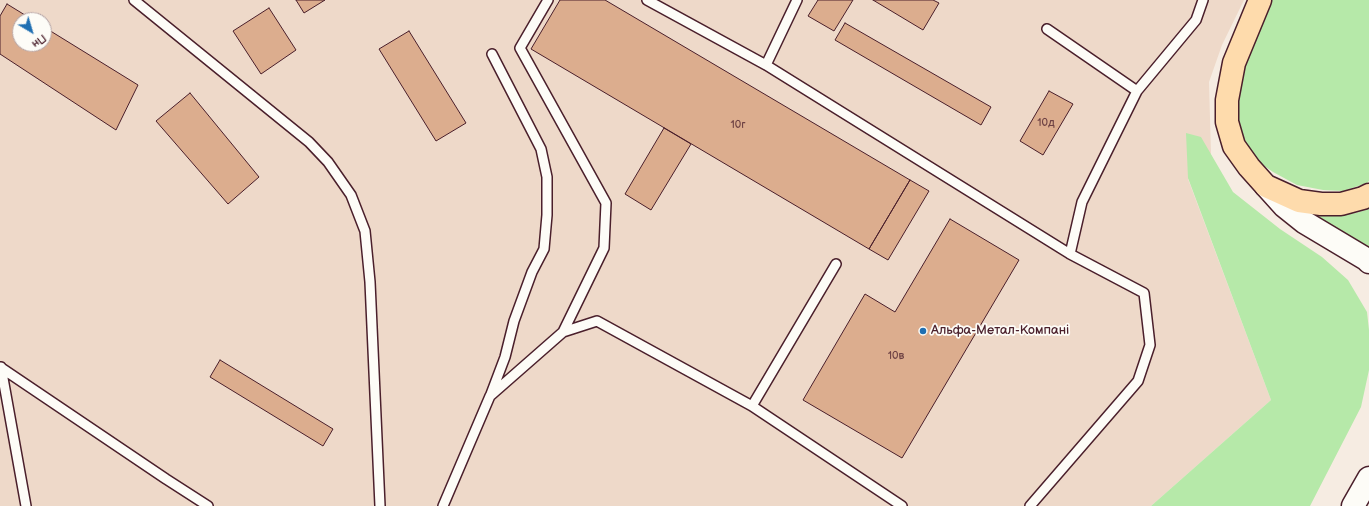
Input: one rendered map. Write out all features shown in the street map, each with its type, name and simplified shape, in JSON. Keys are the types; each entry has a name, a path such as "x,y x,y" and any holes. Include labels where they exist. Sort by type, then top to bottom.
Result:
{"main road":[{"path":"1260,0 1234,63 1227,100 1227,122 1234,146 1284,206 1304,222 1369,262"},
{"path":"1266,186 1299,201 1321,204 1341,204 1369,195"},
{"path":"1353,506 1369,478"}],"lane":[{"path":"134,0 309,142 328,162 351,195 365,230 370,282 380,506"},
{"path":"490,396 563,332 604,248 606,203 520,48 548,0"},
{"path":"647,0 766,65 1070,254 1144,293 1150,345 1138,381 1030,506"},
{"path":"766,65 797,0"},
{"path":"1070,254 1082,202 1137,91 1196,20 1204,0"},
{"path":"1047,29 1137,91"},
{"path":"443,506 490,396 505,357 519,307 532,272 544,249 548,215 547,177 541,149 492,54"},
{"path":"752,406 836,264"},
{"path":"563,332 597,321 752,406 902,506"},
{"path":"0,367 26,506"},
{"path":"0,367 208,506"}],"shaded area":[{"path":"0,0 1244,0 1222,45 1209,82 1211,154 1205,186 1188,179 1271,400 1151,506 0,506"}],"green space":[{"path":"1265,0 1369,0 1369,181 1367,183 1343,191 1323,190 1297,185 1273,172 1247,154 1232,113 1232,96"},
{"path":"1186,133 1201,137 1233,192 1280,229 1322,257 1348,280 1367,312 1369,330 1369,370 1361,407 1310,506 1151,506 1271,400 1188,178"},
{"path":"1369,209 1369,248 1308,214 1340,215 1356,213"}],"building":[{"path":"296,0 325,0 304,13"},
{"path":"560,0 605,0 910,180 869,249 531,49"},
{"path":"818,0 853,0 834,31 808,16"},
{"path":"873,0 933,0 939,3 923,30"},
{"path":"7,4 20,12 12,12 12,52 52,52 52,32 138,85 116,130 0,54 0,16"},
{"path":"269,8 296,50 261,74 233,31"},
{"path":"845,23 991,107 981,125 835,40"},
{"path":"409,31 466,123 436,141 379,49"},
{"path":"1049,91 1073,104 1043,155 1020,141"},
{"path":"190,93 259,177 228,204 156,121"},
{"path":"664,128 691,144 651,210 625,194"},
{"path":"910,180 929,191 888,260 869,249"},
{"path":"950,219 1019,260 902,458 803,400 865,294 895,312"},
{"path":"220,360 333,429 323,446 210,377"}],"place":[{"name":"Альфа-Метал-Компані","path":"923,331"}]}
